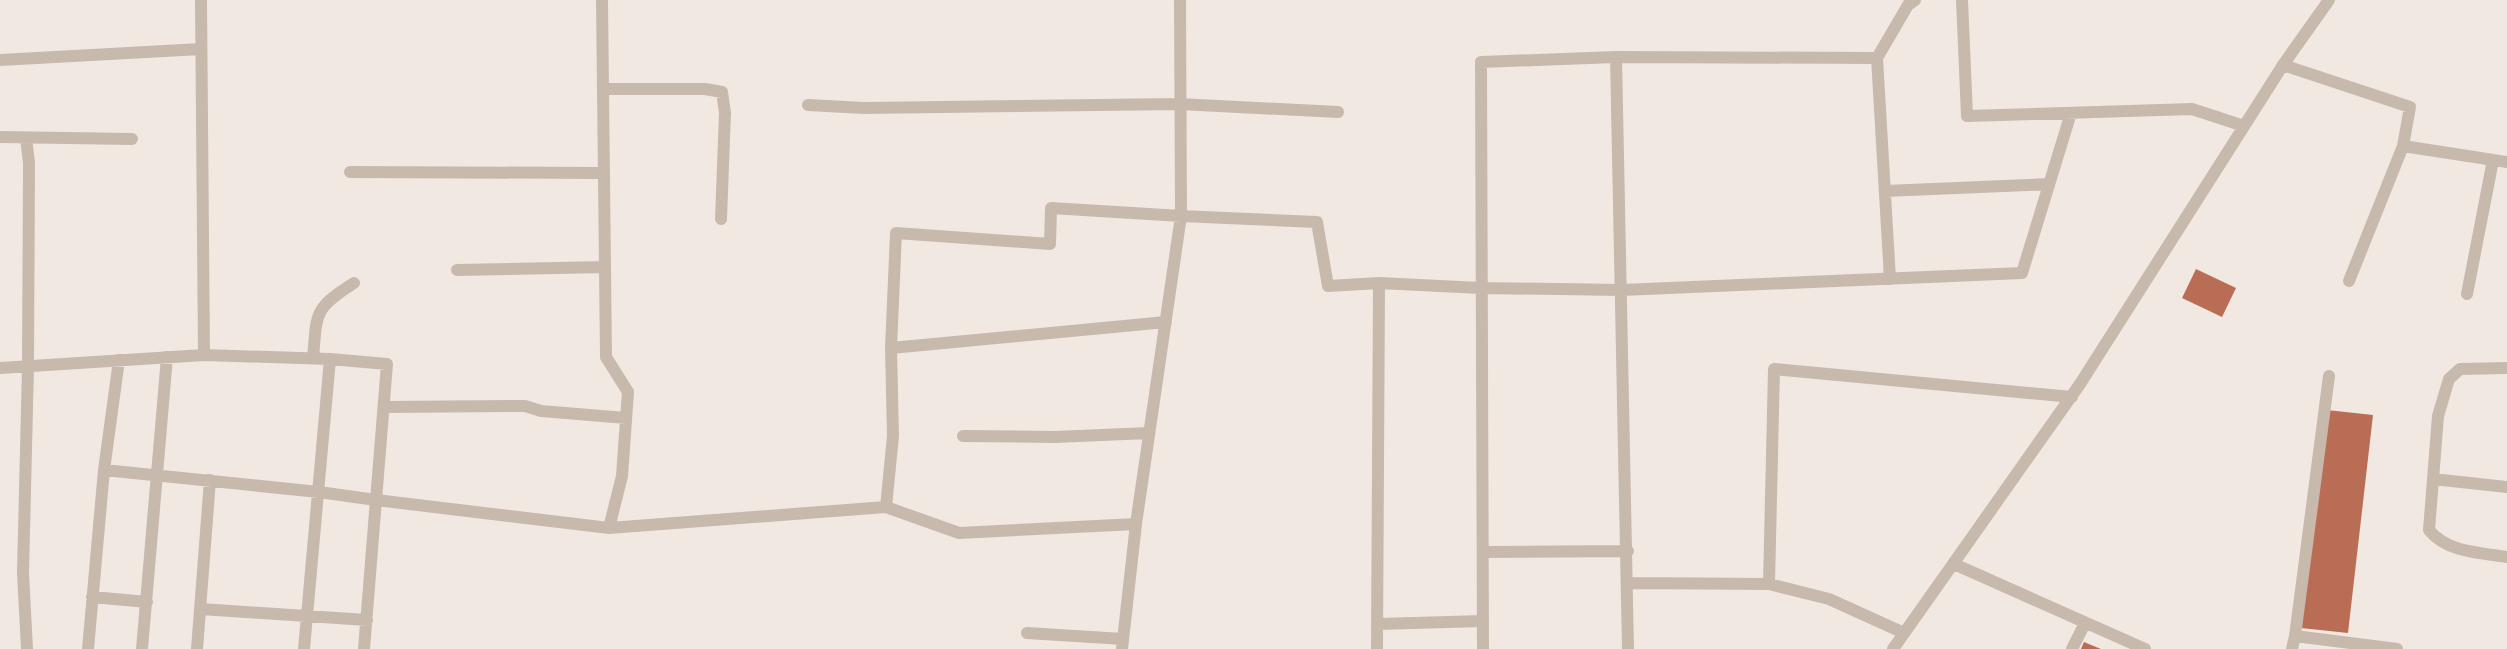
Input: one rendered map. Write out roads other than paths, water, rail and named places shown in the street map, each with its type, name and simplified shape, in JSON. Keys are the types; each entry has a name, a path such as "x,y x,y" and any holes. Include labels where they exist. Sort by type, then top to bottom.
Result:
{"street":[{"path":"201,0 204,355"},
{"path":"602,0 606,357 628,392 622,476 609,528"},
{"path":"1027,633 1122,644 1136,524 1181,216 1180,0"},
{"path":"1890,279 1877,58 1908,5 1915,0"},
{"path":"1962,0 1967,116 2192,108 2244,126"},
{"path":"1893,649 2072,397 2283,65 2329,0"},
{"path":"0,60 202,49"},
{"path":"1483,649 1480,288 1481,62 1616,57 1877,58"},
{"path":"1616,57 1628,551 1628,649"},
{"path":"2283,65 2410,107 2403,146 2349,281"},
{"path":"603,89 705,89 722,92 724,113 720,219"},
{"path":"808,105 882,108 1181,104 1338,112"},
{"path":"886,507 893,436 891,348 896,233 1050,244 1051,208 1316,222 1328,286 1379,283 1480,288 1622,290 2022,273 2071,113"},
{"path":"0,137 132,139"},
{"path":"26,138 29,163 28,367 23,573 27,649"},
{"path":"2403,146 2507,162"},
{"path":"2467,294 2493,160"},
{"path":"350,172 603,173"},
{"path":"1885,191 2049,184"},
{"path":"457,270 604,267"},
{"path":"313,358 317,315 322,307 354,283"},
{"path":"1377,649 1376,515 1379,283"},
{"path":"891,348 1166,322"},
{"path":"0,368 204,355 313,358 388,364 364,649"},
{"path":"142,649 167,357"},
{"path":"304,649 330,359"},
{"path":"88,649 104,470 119,360"},
{"path":"2507,368 2460,368 2449,379 2438,416 2429,530 2438,540 2468,551 2507,557"},
{"path":"1769,584 1774,369 2072,397"},
{"path":"2292,649 2296,636 2329,376"},
{"path":"384,407 525,406 541,411 626,418"},
{"path":"963,436 1055,437 1149,433"},
{"path":"104,470 319,492 609,528 886,507 959,533 1136,524"},
{"path":"2433,479 2507,487"},
{"path":"197,649 210,480"},
{"path":"1483,552 1628,551"},
{"path":"1954,564 2145,649"},
{"path":"1628,583 1769,584 1829,599 1904,633"},
{"path":"92,597 147,602"},
{"path":"201,609 366,620"},
{"path":"1378,624 1483,621"},
{"path":"2072,649 2085,623"},
{"path":"2296,636 2397,649"}]}
